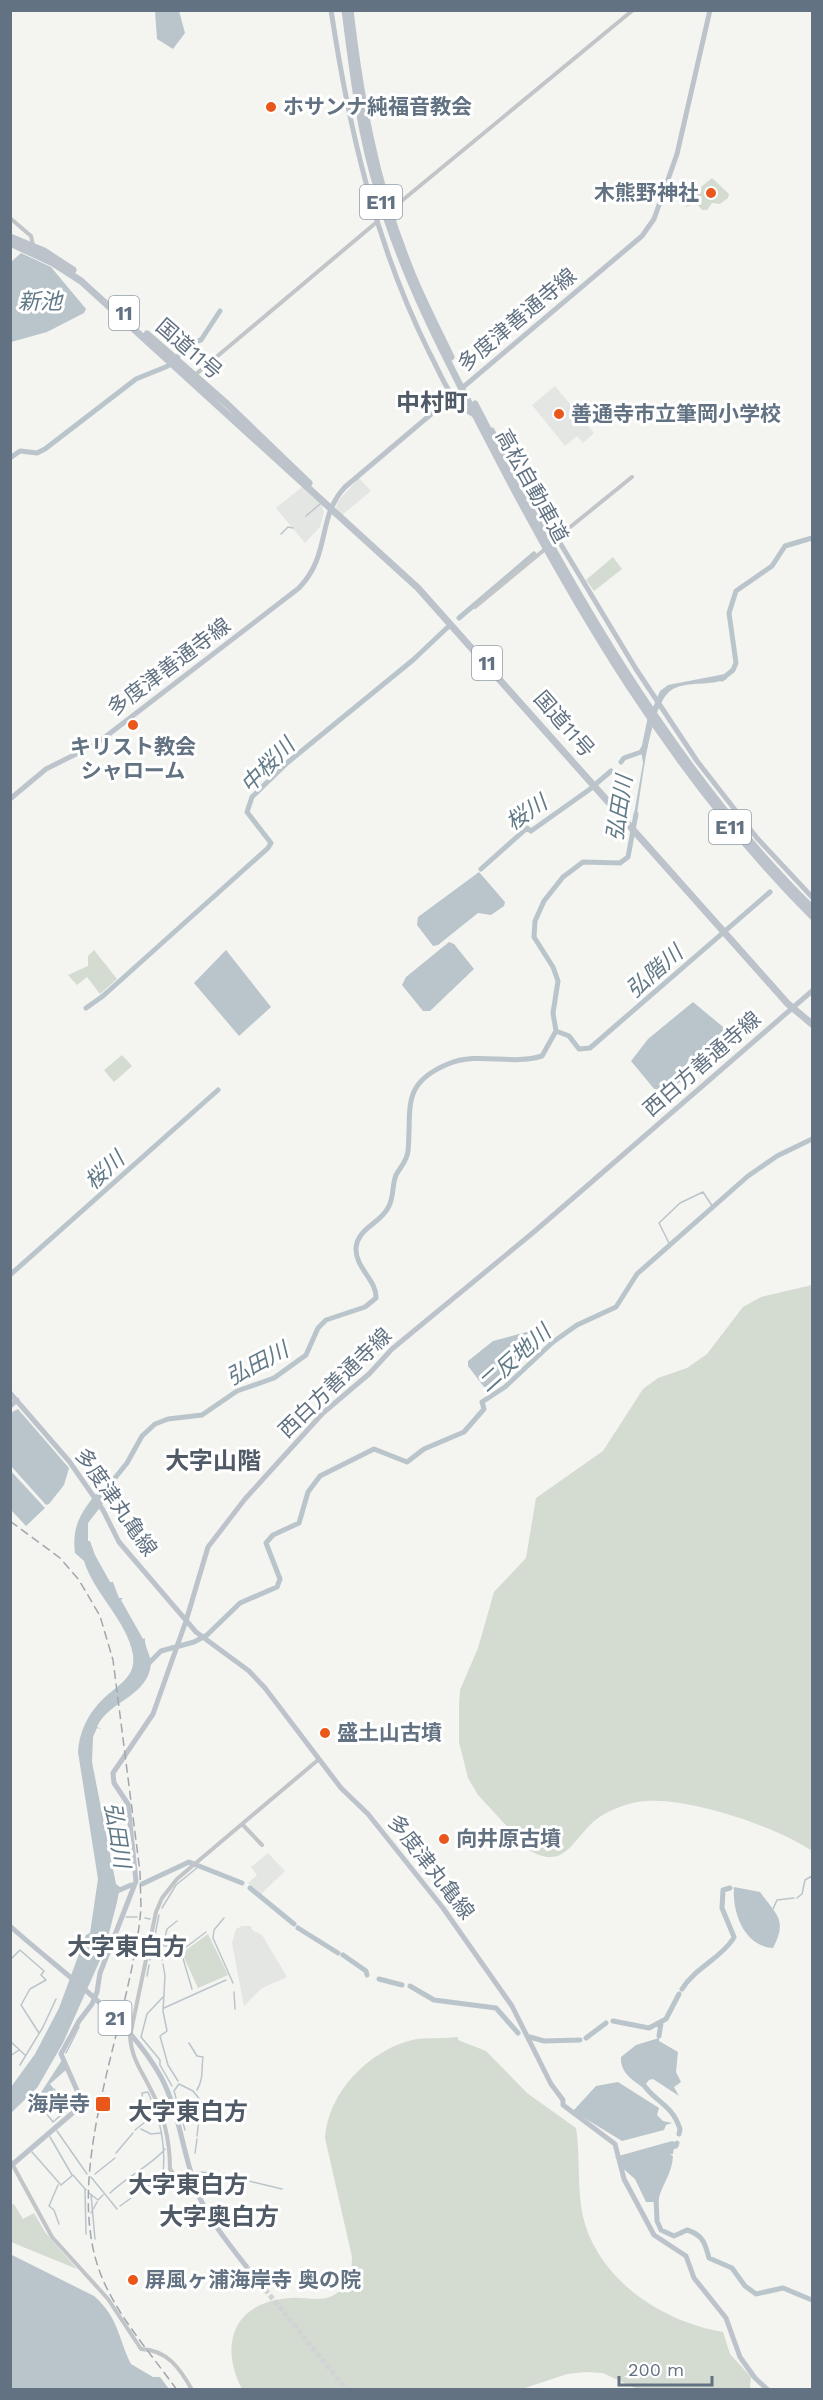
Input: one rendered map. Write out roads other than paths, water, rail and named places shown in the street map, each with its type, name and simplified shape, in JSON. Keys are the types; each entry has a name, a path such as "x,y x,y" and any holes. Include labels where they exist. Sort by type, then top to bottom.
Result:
{"highway":[{"name":"高松自動車道","path":"345,10 356,102 378,194 402,263 460,381 580,606 734,832 813,916"},
{"name":"高松自動車道","path":"350,10 361,100 384,192 407,261 460,381"},
{"name":"国道11号","path":"10,237 55,258 84,278 438,608 792,1009 813,1024"},
{"name":"国道11号","path":"10,243 53,263 81,281 192,377"},
{"name":"高松自動車道","path":"660,725 738,828 813,908"}],"main road":[{"path":"331,10 347,111 377,222 415,321 451,396 460,408 488,424 540,516 697,761 739,816 813,897"},
{"name":"多度津善通寺線","path":"10,799 46,769 96,744 300,588 315,568 319,558 330,507 345,487 635,243 649,228 677,154 710,10"},
{"name":"西白方善通寺線","path":"12,2162 83,2104 62,2054 97,1992 100,1973 137,1875 128,1804 114,1783 113,1773 153,1714 211,1541 323,1413 369,1374 392,1349 535,1231 813,991"},
{"name":"多度津丸亀線","path":"10,1393 69,1461 103,1510 119,1542 196,1632 249,1671 265,1688 318,1760 341,1788 378,1826 464,1936 516,2011 537,2058 563,2100 563,2105 615,2144 624,2180 654,2235 686,2256 694,2278 726,2318 740,2357 755,2379 768,2390"},
{"path":"10,1406 17,1400"},
{"name":"21","path":"10,1928 125,2027 156,2069 174,2110 191,2174 206,2212 246,2266"}],"street":[{"path":"393,208 633,10"},
{"path":"10,218 31,236 33,246"},
{"path":"192,377 377,222"},
{"path":"555,539 632,477"},
{"path":"475,607 544,550"},
{"path":"191,2174 175,2176 170,2169 171,2148 160,2112 134,2057 130,2042 156,1912 172,1884 191,1866 318,1760"},
{"path":"242,1824 262,1845"},
{"path":"12,2162 52,2237 108,2299 143,2350 153,2349 176,2366 192,2390"}],"water":[{"path":"155,11 179,11 185,33 173,49 157,39"},
{"name":"新池","path":"21,253 51,267 86,309 84,313 47,332 11,342 11,262"},
{"path":"725,674 727,679 679,687 673,689 665,697 652,729 636,820 633,820 643,763 641,750 647,721 660,691 668,685"},
{"path":"479,872 505,902 504,906 491,915 478,913 438,945 433,946 417,925 418,917"},
{"path":"449,942 454,944 474,969 430,1011 423,1011 402,985 406,977"},
{"path":"226,950 271,1007 239,1036 194,983"},
{"path":"693,1002 728,1031 730,1037 664,1096 660,1096 631,1061 648,1039"},
{"path":"538,1329 545,1336 543,1341 492,1387 484,1387 468,1366 468,1361 493,1341"},
{"path":"18,1409 69,1468 64,1485 46,1505 11,1466 10,1413"},
{"path":"10,1470 45,1508 26,1526 11,1510"},
{"name":"弘田川","path":"102,1486 109,1496 88,1523 88,1541 110,1582 113,1582 119,1598 123,1598 121,1600 143,1639 145,1638 151,1664 143,1684 102,1718 97,1727 102,1729 97,1728 93,1737 92,1762 116,1884 120,1887 105,1949 63,2043 37,2088 11,2113 11,2087 35,2054 59,2008 86,1935 90,1933 98,1879 78,1752 80,1738 91,1713 124,1681 133,1663 130,1643 118,1619 88,1573 84,1561 75,1553 75,1533 80,1517"},
{"path":"734,1887 760,1892 775,1912 780,1930 773,1948 763,1946 747,1934 735,1907"},
{"path":"659,2038 659,2041 678,2052 676,2072 681,2082 674,2087 679,2096 653,2079 642,2087 627,2075 622,2067 621,2057 636,2045"},
{"path":"62,2060 66,2070 50,2084 54,2089 42,2102 38,2099 33,2102 38,2095 42,2095 40,2094"},
{"path":"618,2082 659,2108 657,2115 663,2121 672,2123 666,2125 664,2130 622,2141 573,2111 596,2086"},
{"path":"675,2142 673,2154 670,2154 673,2156 672,2163 658,2202 646,2202 635,2179 620,2166 621,2162 615,2157"},
{"path":"10,2254 94,2296 113,2320 131,2364 153,2377 160,2377 169,2389 11,2389"}],"waterway":[{"path":"178,356 191,343 201,340 220,311"},
{"path":"10,458 20,451 37,453 45,449 136,379 168,366"},
{"path":"306,516 320,504"},
{"path":"281,534 288,527 293,528"},
{"name":"弘田川","path":"722,679 733,670 736,663 729,613 736,591 772,566 785,546 812,538"},
{"name":"中桜川","path":"459,618 534,554"},
{"name":"中桜川","path":"86,1008 103,996 268,848 271,843 247,812 252,797 287,763 413,660 449,626"},
{"name":"桜川","path":"621,762 624,758 641,752 645,746"},
{"name":"桜川","path":"597,783 611,771"},
{"name":"桜川","path":"481,869 527,828 531,831 593,787"},
{"name":"弘田川","path":"102,1494 127,1463 142,1436 155,1424 168,1419 202,1415 237,1391 274,1378 306,1355 318,1328 326,1320 365,1307 376,1298 373,1285 359,1262 356,1248 361,1235 381,1217 391,1202 396,1175 407,1155 410,1110 415,1089 433,1072 460,1060 483,1058 518,1060 542,1056 556,1031 553,1013 558,981 553,967 534,937 535,921 544,901 563,877 583,862 620,863 628,857 636,814"},
{"name":"弘階川","path":"556,1031 569,1036 579,1049 590,1048 770,892"},
{"name":"桜川","path":"10,1275 218,1090"},
{"name":"二反地川","path":"147,1665 161,1651 194,1642 207,1635 240,1603 277,1587 280,1579 266,1543 273,1535 299,1523 308,1492 320,1476 374,1449 407,1462 424,1449 464,1432 484,1409 482,1402 505,1387 553,1342 577,1325 616,1307 637,1274 748,1176 777,1156 812,1139"},
{"path":"670,1245 659,1223 680,1203 703,1192 713,1207"},
{"path":"142,1884 189,1862 242,1883"},
{"path":"162,1908 176,1885 198,1867"},
{"path":"797,1898 802,1894 805,1880 812,1876"},
{"path":"115,1892 131,1885"},
{"path":"250,1888 294,1924"},
{"path":"730,1888 723,1890 722,1908 734,1937"},
{"path":"773,1909 777,1900 794,1898"},
{"path":"150,1960 159,1915"},
{"path":"126,1917 137,1917"},
{"path":"145,1918 150,1919"},
{"path":"224,1918 214,1930 213,1938 233,1983"},
{"path":"177,1921 167,1929 163,1946 175,1946 181,1951 206,1932"},
{"path":"298,1928 338,1953"},
{"path":"682,1989 733,1939"},
{"path":"10,1960 20,1950 44,1971 41,1975 46,1980 30,1989 21,2005 39,2033"},
{"path":"162,1951 162,1960"},
{"path":"182,1955 192,1989"},
{"path":"343,1955 366,1971 367,1975"},
{"path":"163,1964 165,1976 163,2011 167,2031 160,2036 168,2065 178,2081"},
{"path":"147,1976 149,1965"},
{"path":"379,1979 402,1985"},
{"path":"164,2008 226,1980"},
{"path":"410,1986 434,2000 496,2008 518,2033"},
{"path":"234,1992 235,2009"},
{"path":"613,2021 649,2028 666,2019 679,1994"},
{"path":"163,1997 147,2014 141,2037 160,2060 160,2065 172,2086"},
{"path":"20,2065 43,2027 56,1999"},
{"path":"586,2038 606,2023"},
{"path":"659,2036 661,2023"},
{"path":"66,2053 79,2027"},
{"path":"530,2037 544,2041 580,2040"},
{"path":"10,2041 25,2055"},
{"path":"189,2043 197,2056 203,2057 197,2090"},
{"path":"10,2056 19,2050"},
{"path":"645,2081 643,2084 648,2090 673,2114 680,2129 679,2134"},
{"path":"185,2130 174,2091 179,2084 193,2091 201,2101 197,2136"},
{"path":"54,2089 68,2109"},
{"path":"120,2206 159,2178 166,2177 163,2173 164,2151 161,2131 148,2092 142,2093 143,2101 135,2112 145,2122 135,2130"},
{"path":"42,2111 43,2109 53,2122 76,2102"},
{"path":"141,2129 151,2134 161,2133"},
{"path":"57,2131 87,2174"},
{"path":"116,2153 133,2133"},
{"path":"50,2137 72,2175"},
{"path":"195,2153 197,2139"},
{"path":"667,2148 676,2146 677,2143"},
{"path":"110,2193 165,2149"},
{"path":"32,2152 61,2185 73,2175 86,2190"},
{"path":"95,2174 115,2158"},
{"path":"196,2172 214,2173"},
{"path":"222,2174 234,2176"},
{"path":"91,2177 117,2209"},
{"path":"241,2179 282,2189"},
{"path":"58,2185 49,2206 54,2210 59,2224"},
{"path":"85,2189 86,2234"},
{"path":"89,2193 98,2200 103,2195"},
{"path":"91,2194 95,2239"},
{"path":"656,2197 657,2221 661,2230 674,2236 687,2230 697,2234 709,2258 732,2268 745,2286 756,2294 783,2288 812,2300"},
{"path":"91,2213 97,2202"}],"tunnel":[{"path":"246,2266 347,2390"}],"railway":[{"path":"10,1521 60,1558 79,1580 100,1616 113,1660 140,1872 141,1907 135,1951 93,2144 88,2192 91,2238 103,2280 110,2294 127,2323 177,2390"}],"place":[{"name":"ホサンナ純福音教会","path":"271,107"},
{"name":"木熊野神社","path":"711,193"},
{"name":"善通寺市立筆岡小学校","path":"559,414"},
{"name":"キリスト教会 シャローム","path":"133,725"},
{"name":"盛土山古墳","path":"325,1733"},
{"name":"向井原古墳","path":"444,1839"},
{"name":"海岸寺","path":"103,2104"},
{"name":"屏風ヶ浦海岸寺 奥の院","path":"133,2280"}],"district":[{"name":"中村町","path":"432,403"},
{"name":"大字山階","path":"213,1461"},
{"name":"大字東白方","path":"127,1947"},
{"name":"大字東白方","path":"188,2112"},
{"name":"大字東白方","path":"188,2185"},
{"name":"大字奥白方","path":"219,2217"}]}
